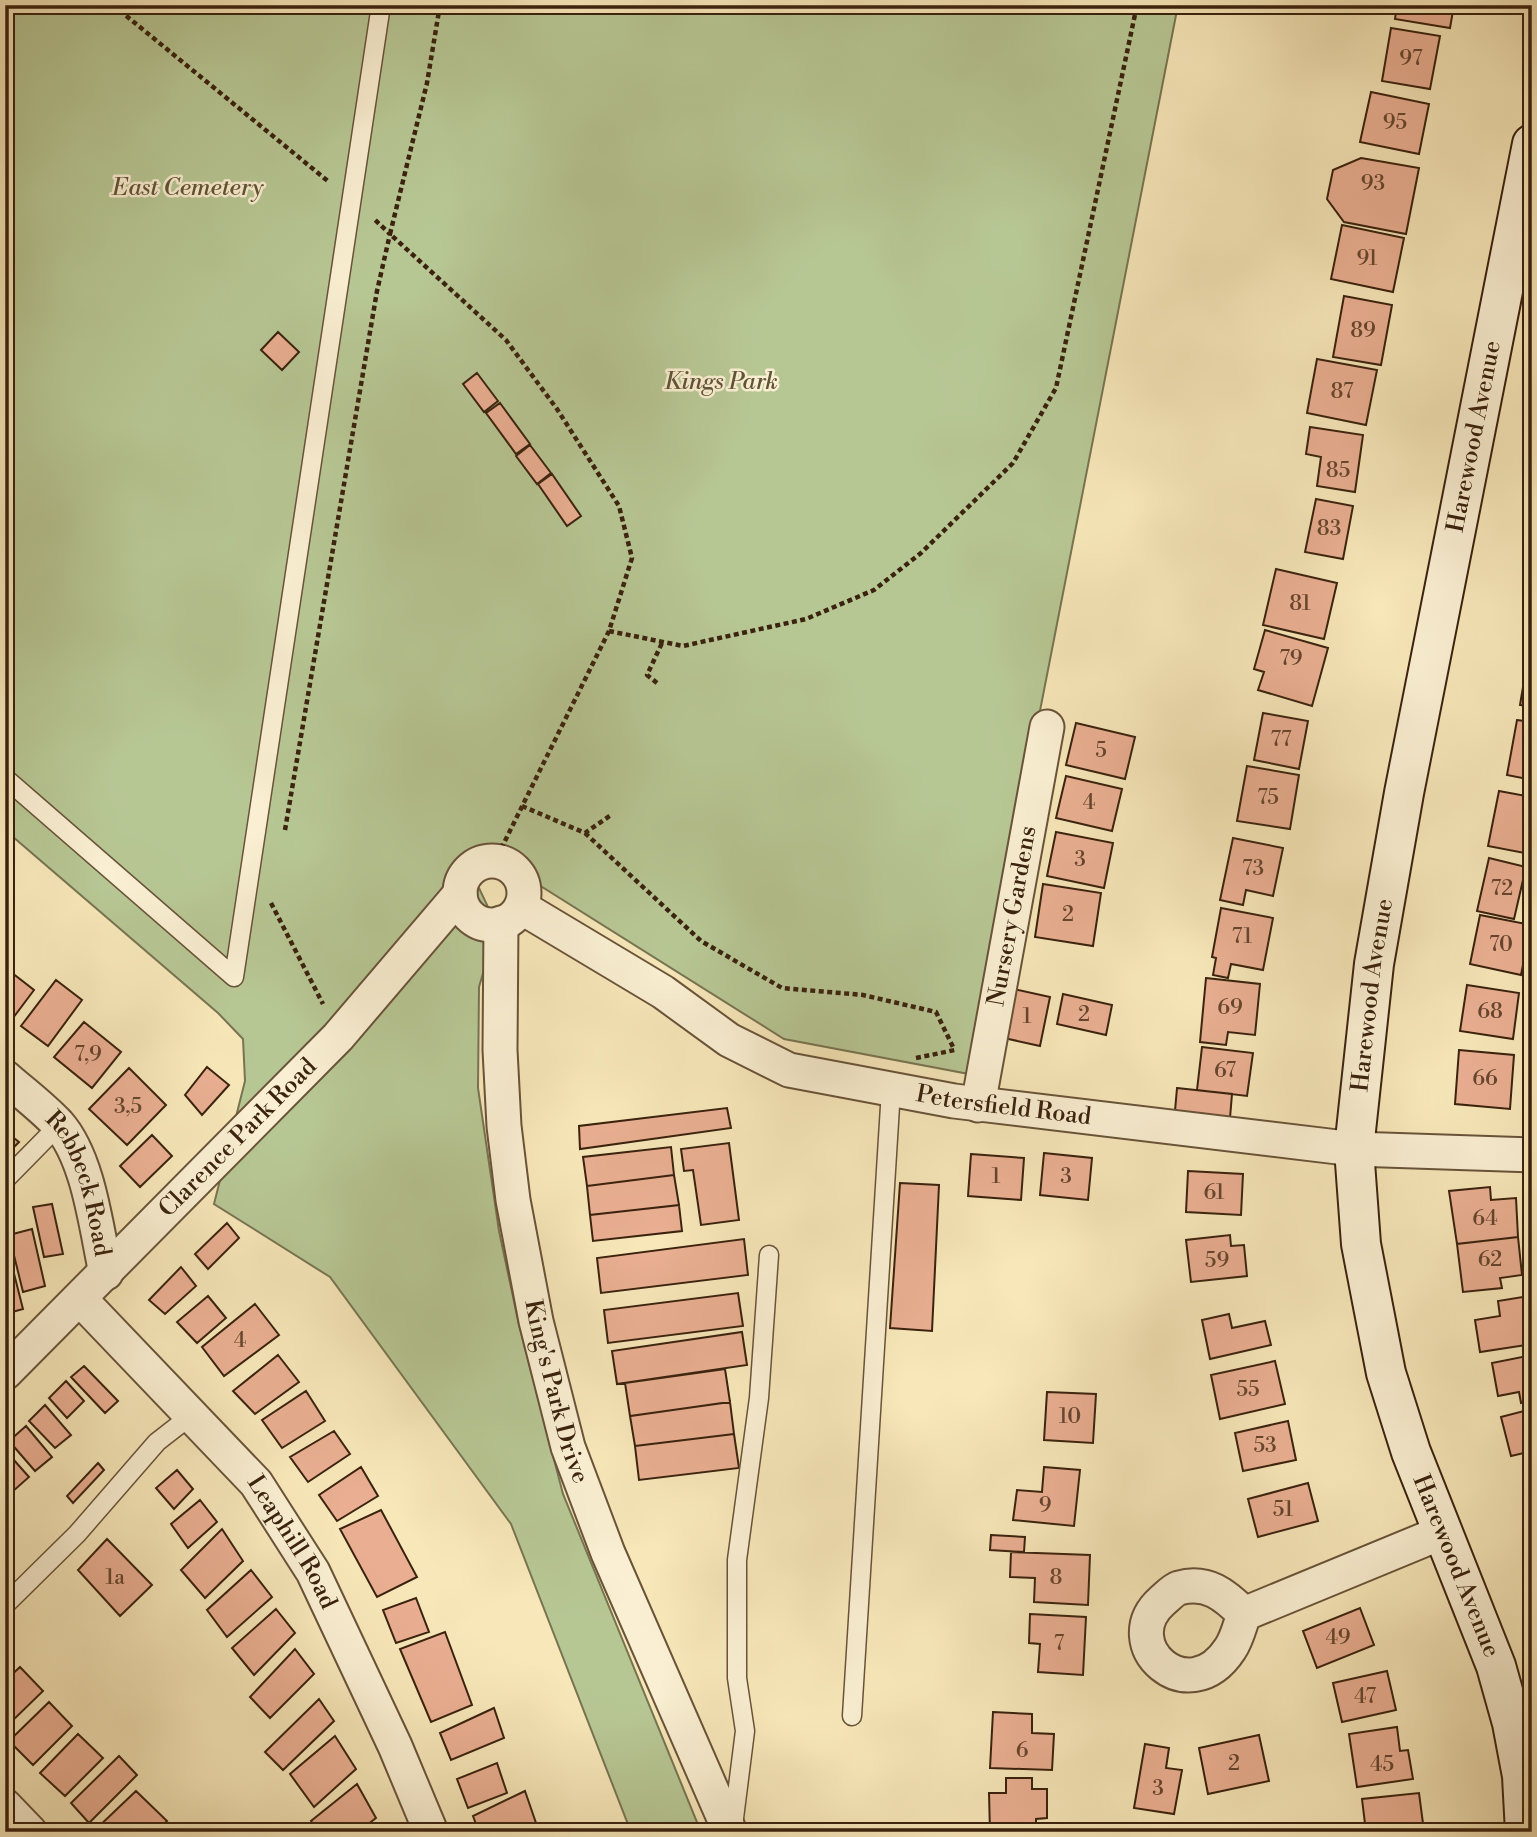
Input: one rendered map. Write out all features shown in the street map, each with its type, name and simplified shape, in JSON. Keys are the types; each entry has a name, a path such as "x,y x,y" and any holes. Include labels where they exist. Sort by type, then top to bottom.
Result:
{"street":[{"name":"Harewood Avenue","path":"1525,1832 1521,1776 1513,1723 1496,1665 1411,1452 1371,1311 1361,1244 1354,1149 1374,964 1404,793 1532,144"},
{"name":"Nursery Gardens","path":"978,1105 1047,727"},
{"path":"495,861 506,864 521,880 524,890 511,915 490,925 470,916 460,894 461,883 474,866 495,861"},
{"name":"Clarence Park Road","path":"5,1373 338,1037 460,894"},
{"name":"Petersfield Road","path":"511,915 663,992 729,1040 789,1070 978,1105 1354,1149 1532,1155"},
{"name":"King's Park Drive","path":"511,915 500,1049 504,1126 513,1200 536,1321 568,1447 608,1553 731,1832"},
{"name":"Rebbeck Road","path":"5,1077 59,1125 85,1178 106,1273"},
{"name":"Leaphill Road","path":"80,1299 256,1482 313,1572 395,1746 431,1832"},
{"path":"1244,1614 1443,1532"},
{"path":"5,1806 30,1832"}],"lane":[{"path":"5,778 234,977 381,5"},
{"path":"852,1716 891,1090"},
{"path":"5,1180 59,1125"},
{"path":"731,1832 745,1731 737,1678 737,1560 759,1398 769,1255"},
{"path":"5,1605 77,1534 157,1442 193,1414"}],"path":[{"path":"113,5 368,214 506,340 556,409 619,506 632,558 609,631 495,861"},
{"path":"283,838 377,291 427,83 440,5"},
{"path":"609,631 683,646 806,619 874,590 921,553 1013,463 1056,388 1137,5"},
{"path":"657,683 647,675 662,643"},
{"path":"522,806 585,834 701,941 782,988 863,995 936,1012 955,1050"},
{"path":"585,834 611,815"},
{"path":"270,902 338,1037"}],"green space":[{"name":"Kings Park","path":"5,5 1178,5 969,1074 784,1039 515,870 482,867 478,886 497,926 479,987 478,1088 499,1231 519,1325 563,1494 701,1832 631,1832 511,1524 330,1277 214,1204 245,1081 243,1039 218,1013 5,830"}],"building":[{"path":"1397,5 1454,5 1450,28 1395,19"},
{"path":"1391,28 1440,36 1430,89 1382,81"},
{"path":"1371,92 1429,104 1419,154 1360,142"},
{"path":"1361,158 1419,168 1406,234 1344,222 1327,199 1333,170"},
{"path":"1342,225 1404,238 1393,292 1331,279"},
{"path":"1344,296 1392,305 1381,365 1333,357"},
{"path":"278,332 299,352 282,370 261,350"},
{"path":"1317,359 1377,370 1366,425 1307,413"},
{"path":"477,373 498,401 484,412 463,384"},
{"path":"500,403 530,444 516,454 486,413"},
{"path":"1310,427 1363,435 1355,492 1317,486 1321,457 1306,454"},
{"path":"530,445 551,473 537,484 516,456"},
{"path":"552,474 581,516 567,526 538,484"},
{"path":"1316,499 1353,506 1343,559 1305,552"},
{"path":"1276,569 1337,583 1324,639 1263,625"},
{"path":"1265,630 1328,648 1312,706 1258,690 1264,672 1254,669"},
{"path":"1529,651 1532,651 1532,707 1520,705"},
{"path":"1263,713 1308,721 1299,769 1254,760"},
{"path":"1517,720 1532,722 1532,780 1507,775"},
{"path":"1076,723 1135,737 1125,779 1066,765"},
{"path":"1247,766 1299,775 1290,829 1237,821"},
{"path":"1066,776 1122,789 1112,831 1056,818"},
{"path":"1499,791 1532,797 1530,854 1488,846"},
{"path":"1056,832 1113,843 1104,888 1047,876"},
{"path":"1233,838 1283,848 1273,896 1246,890 1243,905 1220,900"},
{"path":"1489,858 1526,867 1514,919 1477,911"},
{"path":"1043,884 1101,893 1093,946 1035,937"},
{"path":"1221,908 1273,918 1263,970 1231,964 1228,978 1213,975 1216,958 1212,957"},
{"path":"1480,915 1531,925 1521,975 1470,964"},
{"path":"7,969 34,990 13,1018 5,1012"},
{"path":"1206,978 1260,984 1255,1035 1228,1032 1226,1045 1200,1042"},
{"path":"56,980 82,1000 48,1046 21,1026"},
{"path":"1467,985 1519,993 1513,1039 1460,1031"},
{"path":"1014,989 1050,997 1040,1046 1004,1038"},
{"path":"1063,994 1112,1005 1106,1035 1057,1024"},
{"path":"84,1022 121,1052 92,1088 54,1057"},
{"path":"1202,1047 1253,1053 1247,1096 1197,1090"},
{"path":"1459,1050 1514,1055 1510,1109 1455,1104"},
{"path":"207,1067 229,1085 202,1115 185,1095"},
{"path":"129,1068 166,1105 127,1145 89,1109"},
{"path":"1177,1088 1232,1094 1230,1118 1175,1111"},
{"path":"727,1108 731,1128 580,1149 579,1126"},
{"path":"5,1131 19,1142 5,1156"},
{"path":"152,1135 172,1156 140,1187 120,1166"},
{"path":"729,1143 739,1220 701,1225 693,1170 684,1171 681,1149"},
{"path":"671,1147 674,1175 587,1186 583,1157"},
{"path":"1044,1153 1092,1158 1088,1200 1040,1195"},
{"path":"971,1154 1024,1158 1021,1200 968,1196"},
{"path":"1188,1171 1243,1174 1241,1215 1186,1212"},
{"path":"674,1175 679,1205 590,1215 587,1186"},
{"path":"900,1183 939,1185 932,1331 890,1328"},
{"path":"1490,1187 1491,1200 1516,1198 1518,1237 1457,1244 1449,1191"},
{"path":"52,1204 63,1254 44,1257 33,1207"},
{"path":"679,1205 682,1231 593,1241 590,1215"},
{"path":"227,1223 239,1238 208,1269 195,1254"},
{"path":"32,1229 45,1286 23,1292 9,1235"},
{"path":"1230,1235 1231,1246 1244,1245 1247,1276 1191,1282 1186,1240"},
{"path":"1518,1237 1522,1275 1500,1278 1502,1288 1463,1292 1457,1244"},
{"path":"744,1239 748,1275 601,1293 597,1258"},
{"path":"7,1246 23,1309 5,1314 5,1247"},
{"path":"181,1267 196,1286 165,1314 149,1300"},
{"path":"738,1293 743,1326 608,1343 604,1310"},
{"path":"208,1296 226,1318 197,1343 177,1322"},
{"path":"1529,1296 1532,1344 1480,1352 1475,1320 1500,1316 1498,1301"},
{"path":"255,1304 279,1335 224,1376 202,1347"},
{"path":"1229,1314 1232,1328 1265,1321 1271,1345 1210,1359 1202,1320"},
{"path":"742,1332 747,1365 617,1384 612,1351"},
{"path":"278,1355 299,1382 255,1414 233,1391"},
{"path":"1532,1355 1532,1400 1521,1403 1519,1392 1498,1396 1492,1363"},
{"path":"1275,1361 1285,1404 1220,1419 1211,1375"},
{"path":"84,1366 118,1401 105,1413 71,1377"},
{"path":"725,1369 730,1402 630,1416 625,1383"},
{"path":"66,1381 84,1401 67,1418 49,1398"},
{"path":"306,1391 325,1421 282,1448 262,1420"},
{"path":"1047,1392 1096,1394 1093,1443 1044,1440"},
{"path":"730,1402 734,1434 635,1446 630,1416"},
{"path":"45,1405 71,1435 55,1448 29,1421"},
{"path":"1532,1409 1532,1451 1511,1456 1501,1417"},
{"path":"1288,1421 1296,1460 1243,1471 1235,1433"},
{"path":"26,1426 52,1457 35,1471 9,1441"},
{"path":"334,1431 350,1454 308,1482 290,1457"},
{"path":"734,1434 739,1468 639,1480 635,1446"},
{"path":"5,1450 29,1477 11,1493 5,1487"},
{"path":"98,1463 104,1470 73,1503 67,1496"},
{"path":"361,1467 378,1496 337,1521 319,1495"},
{"path":"1044,1467 1080,1470 1074,1526 1013,1520 1017,1490 1042,1492"},
{"path":"177,1470 193,1489 174,1509 156,1488"},
{"path":"1308,1483 1318,1521 1258,1537 1248,1499"},
{"path":"200,1500 217,1522 188,1548 171,1524"},
{"path":"381,1510 417,1577 377,1597 340,1529"},
{"path":"222,1529 243,1561 205,1598 181,1570"},
{"path":"991,1535 1025,1537 1024,1552 990,1550"},
{"path":"107,1539 152,1585 120,1616 78,1570"},
{"path":"1011,1552 1090,1555 1088,1605 1034,1602 1035,1578 1010,1577"},
{"path":"251,1570 272,1597 227,1637 207,1610"},
{"path":"416,1598 429,1632 396,1643 383,1610"},
{"path":"1360,1608 1374,1645 1317,1668 1303,1631"},
{"path":"276,1609 295,1633 254,1675 232,1648"},
{"path":"1030,1614 1086,1617 1083,1675 1038,1672 1040,1644 1029,1643"},
{"path":"445,1632 472,1705 431,1722 400,1649"},
{"path":"295,1649 314,1674 270,1718 250,1697"},
{"path":"20,1667 43,1691 5,1728 5,1681"},
{"path":"1387,1671 1396,1710 1342,1722 1333,1683"},
{"path":"319,1699 334,1721 283,1770 265,1752"},
{"path":"49,1702 72,1726 33,1765 9,1741"},
{"path":"494,1708 504,1738 451,1760 440,1733"},
{"path":"993,1712 1032,1714 1032,1733 1054,1734 1052,1770 990,1768"},
{"path":"1397,1727 1400,1751 1408,1750 1413,1779 1357,1787 1349,1734"},
{"path":"78,1734 103,1758 65,1796 40,1773"},
{"path":"1259,1735 1269,1781 1208,1794 1199,1748"},
{"path":"335,1736 356,1769 314,1807 290,1774"},
{"path":"1145,1744 1169,1748 1166,1768 1182,1770 1174,1814 1134,1808"},
{"path":"119,1756 137,1775 89,1823 71,1803"},
{"path":"497,1763 507,1793 468,1808 457,1779"},
{"path":"1006,1778 1032,1778 1032,1789 1047,1789 1047,1818 1036,1819 1036,1831 990,1832 989,1793 1006,1793"},
{"path":"357,1784 376,1818 358,1832 318,1832 311,1821"},
{"path":"136,1791 167,1821 156,1832 95,1830"},
{"path":"525,1791 536,1823 514,1832 479,1832 473,1816"},
{"path":"1419,1793 1424,1831 1366,1832 1362,1799"}],"park label":[{"name":"East Cemetery","path":"188,188"}]}
